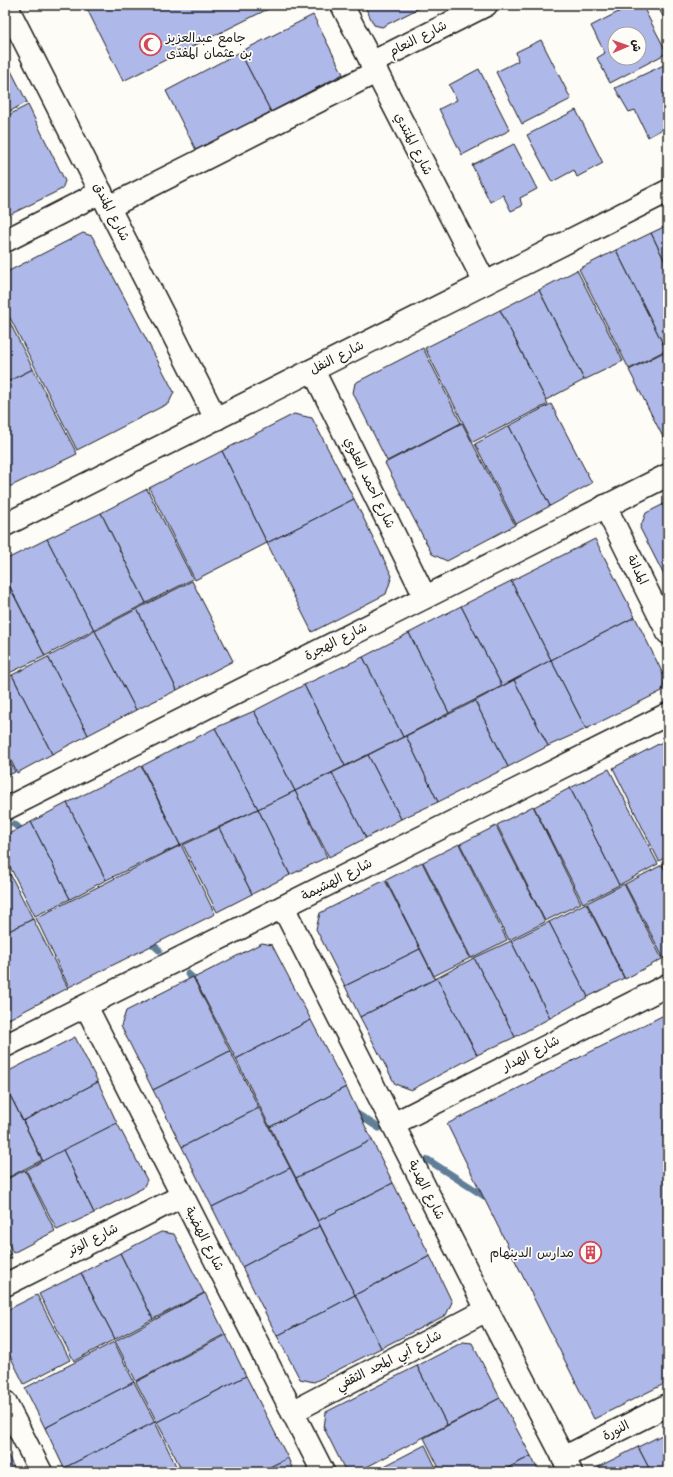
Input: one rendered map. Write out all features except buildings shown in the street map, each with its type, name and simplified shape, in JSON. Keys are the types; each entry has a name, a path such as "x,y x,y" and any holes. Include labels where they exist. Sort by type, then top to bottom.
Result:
{"street":[{"name":"شارع المندق","path":"6,5 216,419"},
{"name":"شارع المنتدي","path":"342,5 485,283"},
{"name":"شارع النعام","path":"5,241 105,200 374,67 486,5"},
{"name":"شارع النفل","path":"5,525 668,191"},
{"name":"شارع أحمد العلوي","path":"313,370 425,597"},
{"name":"شارع الهجرة","path":"5,808 668,475"},
{"name":"المدانة","path":"605,506 668,634"},
{"name":"شارع الهشيمة","path":"5,1046 668,714"},
{"name":"شارع الهدية","path":"284,907 487,1310 567,1465"},
{"name":"شارع الهدار","path":"393,1124 668,985"},
{"name":"شارع الهضبة","path":"86,1006 323,1472"},
{"name":"شارع الوتر","path":"5,1285 182,1196"},
{"name":"شارع أبي المجد الثقفي","path":"292,1412 487,1310"},
{"path":"5,1402 41,1472"},
{"name":"النورة","path":"567,1465 668,1405"}],"waterway":[{"path":"14,824 26,834"},
{"path":"147,939 159,950"},
{"path":"188,974 203,987"},
{"path":"354,1112 379,1128"},
{"path":"428,1160 489,1199"}],"place":[{"name":"جامع عبدالعزيز بن عثمان المفدّى","path":"150,45"},
{"name":"مدارس الدينهام","path":"590,1253"}]}
